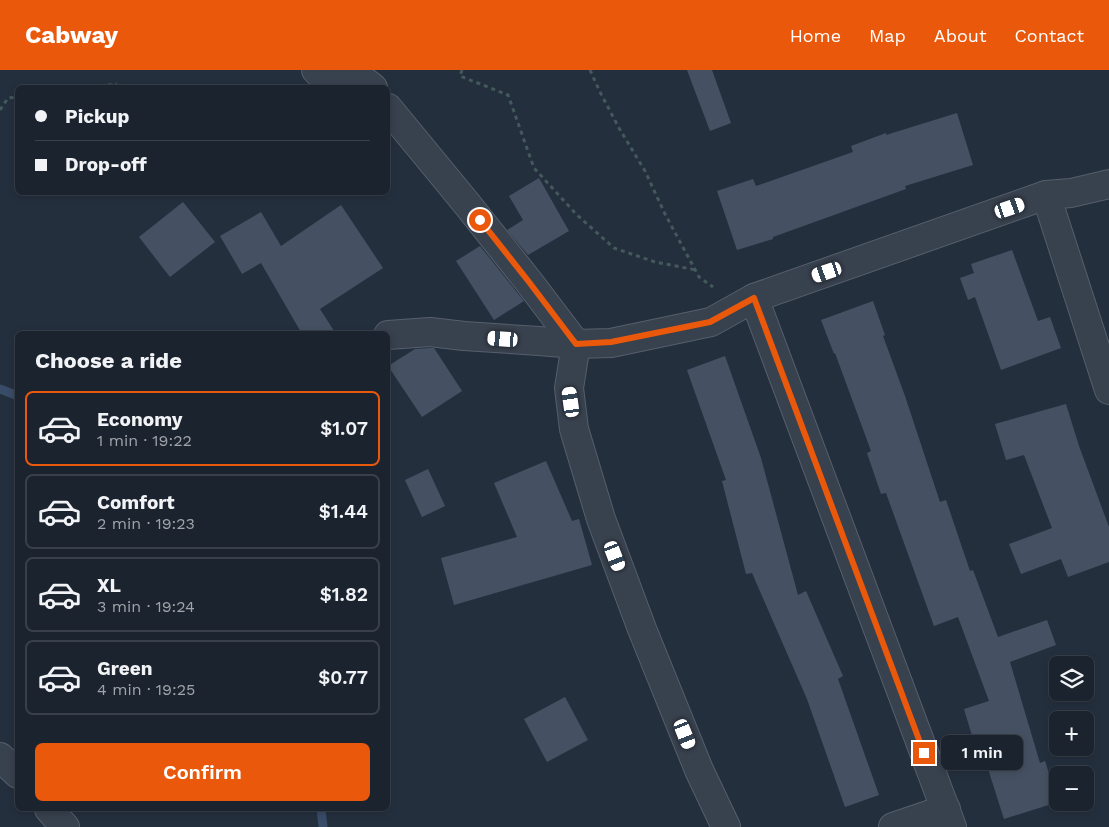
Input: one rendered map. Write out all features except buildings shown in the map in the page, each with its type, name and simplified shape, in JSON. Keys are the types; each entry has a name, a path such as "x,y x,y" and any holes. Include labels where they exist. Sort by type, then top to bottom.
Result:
{"street":[{"path":"316,70 333,82 342,82 358,77 366,80 370,85"},
{"path":"390,110 474,212 576,344 569,388 574,429 601,519 642,629 692,752 726,827"},
{"path":"390,335 430,332 576,344 611,342 710,322 747,302 1046,195 1071,193 1109,184"},
{"path":"1046,195 1109,390"},
{"path":"747,302 949,818 893,827"},
{"path":"0,757 15,771"},
{"path":"51,811 65,827"}],"path":[{"path":"462,70 460,76 508,95 534,168 577,215 614,248 655,262 696,270"},
{"path":"590,70 619,128 645,171 664,214 699,278 747,302"},
{"path":"109,85 117,84"},
{"path":"0,110 8,98 15,97"}],"waterway":[{"path":"0,389 15,395"},
{"path":"321,811 323,827"}],"route":[{"path":"480,220 576,344 611,342 710,322 754,298 924,753"}]}
